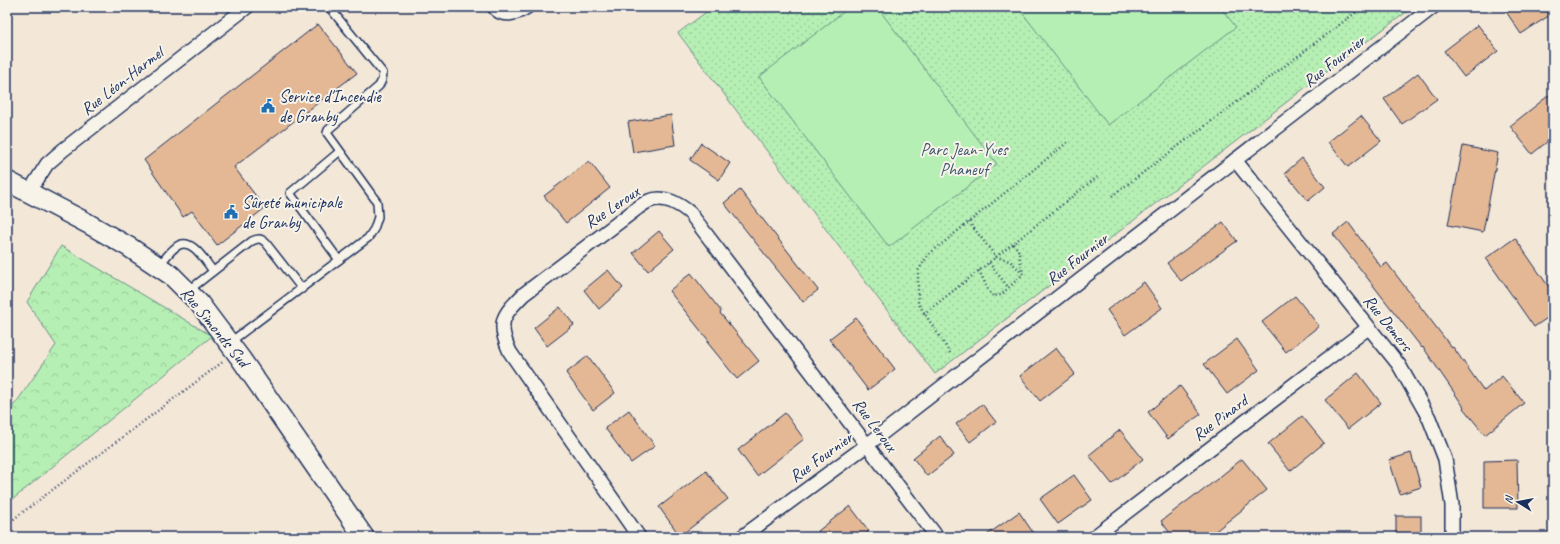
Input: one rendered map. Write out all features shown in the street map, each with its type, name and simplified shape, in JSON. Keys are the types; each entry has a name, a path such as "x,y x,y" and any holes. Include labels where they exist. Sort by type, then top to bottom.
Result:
{"street":[{"name":"Rue Léon-Harmel","path":"29,192 47,164 63,150 247,7"},
{"path":"494,7 496,10 508,14 522,11 527,7"},
{"name":"Rue Fournier","path":"742,537 867,445 1433,7"},
{"name":"Rue Demers","path":"1234,160 1399,365 1429,418 1445,459 1452,505 1452,537"},
{"name":"Rue Simonds Sud","path":"7,181 129,247 171,275 199,303 364,537"},
{"name":"Rue Leroux","path":"639,537 510,352 503,337 503,321 509,309 524,294 635,210 649,201 666,200 679,204 690,213 937,537"},
{"name":"Rue Pinard","path":"1094,537 1368,328"}],"lane":[{"path":"232,348 302,289 368,238 374,229 378,217 377,202 327,133 328,130 378,86 382,80 382,73 329,7"},
{"path":"339,260 290,193 340,152"},
{"path":"187,291 258,238 262,239 302,289"},
{"path":"158,266 176,246 184,243 195,249 213,271"}],"path":[{"path":"1112,196 1363,7"},
{"path":"950,353 918,303 918,271 928,255 1069,141"},
{"path":"924,314 1097,177"},
{"path":"969,222 996,257 1010,261 1023,274"},
{"path":"1013,244 1018,249 1023,274"},
{"path":"988,263 1009,288"},
{"path":"980,270 988,290 993,296 1001,295 1023,274"},
{"path":"7,524 232,348"}],"green space":[{"name":"Parc Jean-Yves Phaneuf","path":"713,7 1412,8 1328,70 935,374 678,33"},
{"path":"850,7 877,7 997,164 889,247 759,77"},
{"path":"1018,7 1220,7 1236,27 1108,125"},
{"path":"61,246 212,336 7,504 7,413 18,400 56,345 27,302"}],"building":[{"path":"1503,7 1553,7 1553,13 1521,34"},
{"path":"318,24 357,73 234,167 265,208 217,245 192,211 183,217 144,160"},
{"path":"1478,25 1498,51 1464,77 1444,51"},
{"path":"1418,73 1437,99 1402,124 1384,99"},
{"path":"1553,92 1553,137 1532,154 1510,126"},
{"path":"671,115 675,145 633,152 628,122"},
{"path":"1361,116 1381,141 1348,167 1328,142"},
{"path":"701,143 730,163 719,180 690,160"},
{"path":"1463,146 1498,153 1483,232 1448,225"},
{"path":"1302,158 1325,187 1308,201 1285,173"},
{"path":"589,161 610,188 566,223 544,196"},
{"path":"740,190 818,290 803,302 724,203"},
{"path":"1223,222 1237,241 1181,281 1167,263"},
{"path":"1348,222 1381,267 1387,263 1452,348 1453,347 1484,391 1502,376 1524,403 1485,435 1463,408 1464,407 1423,347 1422,348 1333,234"},
{"path":"659,231 674,249 648,271 633,253"},
{"path":"1515,238 1553,293 1553,314 1534,327 1486,258"},
{"path":"608,270 623,288 599,309 584,290"},
{"path":"691,273 721,311 720,313 759,361 737,379 669,291"},
{"path":"1144,282 1162,308 1125,335 1107,310"},
{"path":"1295,296 1319,326 1286,352 1262,322"},
{"path":"560,307 574,325 547,346 534,328"},
{"path":"856,318 895,369 868,390 829,339"},
{"path":"1237,339 1259,370 1227,394 1204,364"},
{"path":"1056,348 1075,374 1040,401 1020,376"},
{"path":"588,356 615,393 593,410 566,373"},
{"path":"1358,373 1381,403 1348,429 1325,400"},
{"path":"1180,386 1201,414 1168,439 1148,412"},
{"path":"982,404 996,422 970,442 956,424"},
{"path":"629,410 655,446 631,463 605,428"},
{"path":"785,413 804,439 757,476 738,450"},
{"path":"1302,416 1324,443 1290,471 1268,444"},
{"path":"1120,430 1143,459 1112,484 1089,455"},
{"path":"940,436 954,455 927,476 913,458"},
{"path":"1411,453 1421,487 1400,494 1389,460"},
{"path":"1242,459 1267,490 1208,537 1173,537 1161,521 1195,495 1196,496"},
{"path":"1517,460 1518,508 1484,508 1484,461"},
{"path":"706,471 728,499 680,536 659,507"},
{"path":"1074,475 1092,500 1058,524 1040,499"},
{"path":"850,506 869,531 862,537 823,537 818,531"},
{"path":"1019,512 1036,537 984,537"},
{"path":"1396,516 1421,516 1421,537 1396,537"}],"place":[{"name":"Service d'Incendie de Granby","path":"268,106"},
{"name":"Sûreté municipale de Granby","path":"231,212"}]}
